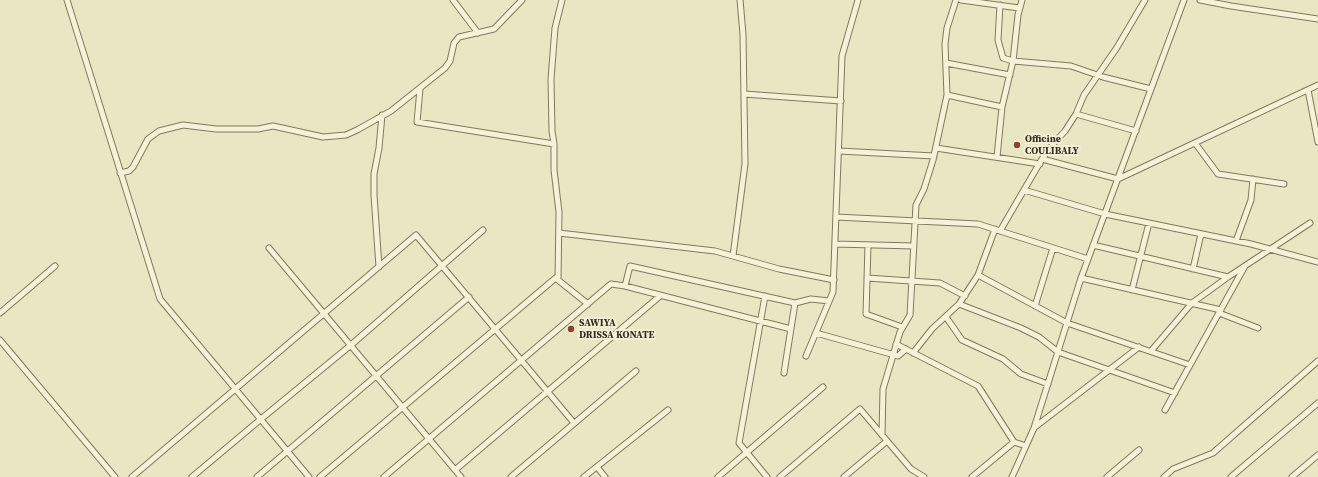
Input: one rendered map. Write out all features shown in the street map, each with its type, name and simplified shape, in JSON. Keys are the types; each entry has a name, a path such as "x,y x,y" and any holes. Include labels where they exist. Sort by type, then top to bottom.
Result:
{"street":[{"path":"67,0 160,298 309,477"},
{"path":"453,0 478,33"},
{"path":"120,173 129,171 133,167 148,139 159,131 183,125 223,129 258,129 273,126 323,137 346,135 382,115 420,89 445,68 450,61 454,43 459,37 494,29 522,0"},
{"path":"562,0 555,28 551,79 554,170 559,212 558,280 588,304"},
{"path":"733,256 744,164 743,34 740,0"},
{"path":"806,356 833,292 842,56 858,0"},
{"path":"882,435 883,389 892,354 902,328 910,315 916,205 924,189 934,156 947,96 945,44 947,28 956,0"},
{"path":"961,0 1019,8"},
{"path":"996,157 1002,107 1013,61 1019,8 1022,0"},
{"path":"913,352 932,329 959,304 965,296 978,275 998,230 1041,162 1054,143 1065,132 1076,114 1084,95 1116,49 1145,0"},
{"path":"1012,477 1034,428 1081,278 1184,0"},
{"path":"1200,0 1318,19"},
{"path":"1000,5 998,40 1003,58 1013,61 1062,64 1151,89"},
{"path":"946,63 1010,75"},
{"path":"936,148 1041,162 1118,179 1318,85"},
{"path":"420,89 418,122 554,144"},
{"path":"1308,90 1318,142"},
{"path":"744,94 841,102"},
{"path":"947,96 1002,107"},
{"path":"1076,114 1136,131"},
{"path":"379,267 374,181 382,115"},
{"path":"1195,143 1218,174 1284,184"},
{"path":"839,151 934,156"},
{"path":"1236,241 1251,200 1253,179"},
{"path":"1024,190 1105,214 1236,241 1318,262"},
{"path":"836,217 978,224 1088,259"},
{"path":"1132,290 1149,223"},
{"path":"1151,351 1192,304 1245,265 1310,223"},
{"path":"192,477 351,345 483,230"},
{"path":"558,233 715,250 779,270 834,280"},
{"path":"1193,268 1201,234"},
{"path":"132,477 416,235 574,423"},
{"path":"835,244 914,246"},
{"path":"868,245 866,314 902,328"},
{"path":"1093,245 1228,277"},
{"path":"269,248 461,477"},
{"path":"1036,306 1053,248"},
{"path":"1165,410 1245,265"},
{"path":"0,313 55,266"},
{"path":"625,286 630,266 795,303 811,299 829,301"},
{"path":"978,275 1067,322 1190,364"},
{"path":"320,477 558,276"},
{"path":"867,278 940,283 965,296"},
{"path":"1081,278 1220,311 1258,328"},
{"path":"384,477 611,284 625,286 791,329"},
{"path":"455,470 660,296"},
{"path":"765,296 739,443 767,477"},
{"path":"257,477 469,297"},
{"path":"784,373 795,303"},
{"path":"959,304 1021,328 1039,337 1058,352 1175,393"},
{"path":"946,316 962,340 1003,358 1021,374 1048,384"},
{"path":"816,333 898,356 906,349"},
{"path":"0,340 115,477"},
{"path":"896,344 978,386 1014,442 1026,446"},
{"path":"1034,428 1139,347"},
{"path":"1164,477 1174,469 1213,453 1318,361"},
{"path":"511,477 636,371"},
{"path":"718,477 823,388"},
{"path":"1231,477 1318,403"},
{"path":"780,477 860,409 911,469 924,477"},
{"path":"584,477 668,410"},
{"path":"844,477 887,441"},
{"path":"972,477 1014,442"},
{"path":"1107,477 1139,450"},
{"path":"1292,477 1318,455"},
{"path":"597,467 605,477"},
{"path":"911,477 917,472"}],"place":[{"name":"Officine COULIBALY","path":"1017,145"},
{"name":"SAWIYA DRISSA KONATE","path":"571,329"}]}
